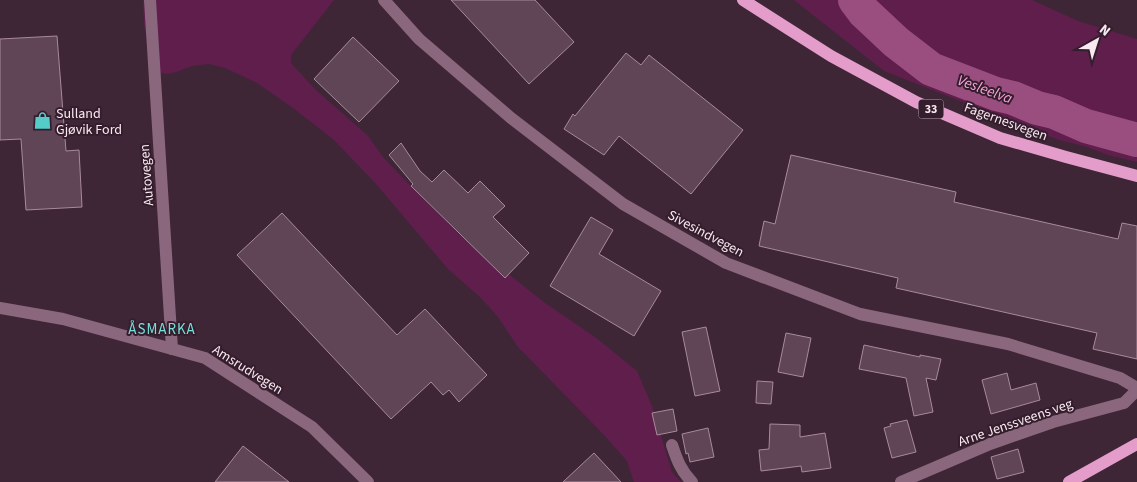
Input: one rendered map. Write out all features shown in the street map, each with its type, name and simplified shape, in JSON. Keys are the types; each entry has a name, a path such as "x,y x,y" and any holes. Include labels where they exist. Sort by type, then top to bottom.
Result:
{"main road":[{"name":"Fagernesvegen","path":"743,0 831,56 916,102 1000,138 1137,176"},
{"path":"1069,482 1137,444"}],"street":[{"name":"Autovegen","path":"150,0 172,349"},
{"name":"Sivesindvegen","path":"384,0 419,38 511,118 623,204 726,263 860,314 1008,344 1120,378 1137,389"},
{"name":"Amsrudvegen","path":"0,308 63,319 205,358 312,427 368,482"},
{"name":"Arne Jenssveens veg","path":"901,482 990,444 1054,422 1124,403 1137,389"},
{"path":"672,445 679,467 692,482"}],"shaded area":[{"path":"143,0 334,0 291,55 291,63 315,89 368,136 383,157 462,237 545,303 595,337 637,371 652,406 672,472 681,482 634,482 627,461 518,347 498,317 481,298 448,269 376,184 334,140 257,83 225,68 209,64 192,66 167,74 159,72 150,58 144,24"},
{"path":"794,0 1032,0 1078,21 1137,39 1137,162 1059,140 884,71"}],"building":[{"path":"451,0 535,0 574,42 529,84"},
{"path":"57,36 66,151 79,150 82,207 26,210 21,139 0,140 0,39"},
{"path":"353,37 399,81 359,122 314,79"},
{"path":"626,53 641,65 649,55 743,130 691,194 619,136 604,155 564,129 573,114 575,116"},
{"path":"401,143 420,171 432,182 444,170 468,193 480,181 505,206 493,217 529,253 505,278 411,186 413,184 389,155"},
{"path":"791,155 956,192 954,202 1118,239 1122,223 1137,226 1137,359 1093,349 1097,333 896,288 898,278 759,246 764,221 775,224"},
{"path":"282,213 397,335 425,309 487,375 459,402 449,390 443,395 431,382 391,419 237,255"},
{"path":"591,217 613,230 599,254 661,291 634,336 550,286"},
{"path":"706,327 720,391 695,396 682,332"},
{"path":"786,333 811,338 803,377 778,372"},
{"path":"864,345 920,357 920,355 941,359 936,380 926,378 933,412 914,416 906,378 859,369"},
{"path":"1007,373 1011,390 1036,383 1040,400 991,414 982,380"},
{"path":"757,381 773,382 771,404 756,403"},
{"path":"673,409 677,431 657,435 652,413"},
{"path":"907,420 916,452 892,458 884,428 891,426 890,424"},
{"path":"770,424 800,425 800,437 825,433 831,468 802,472 801,466 761,471 759,450 769,449"},
{"path":"708,428 714,457 690,462 688,453 686,454 682,434"},
{"path":"243,446 289,482 215,482"},
{"path":"1018,449 1024,472 997,479 991,457"},
{"path":"594,453 621,482 563,482"}],"waterway":[{"name":"Vesleelva","path":"855,0 864,12 896,42 931,69 996,94 1054,112 1086,126 1137,140"}],"place":[{"name":"Sulland Gjøvik Ford","path":"42,121"}],"district":[{"name":"ÅSMARKA","path":"162,329"}]}
